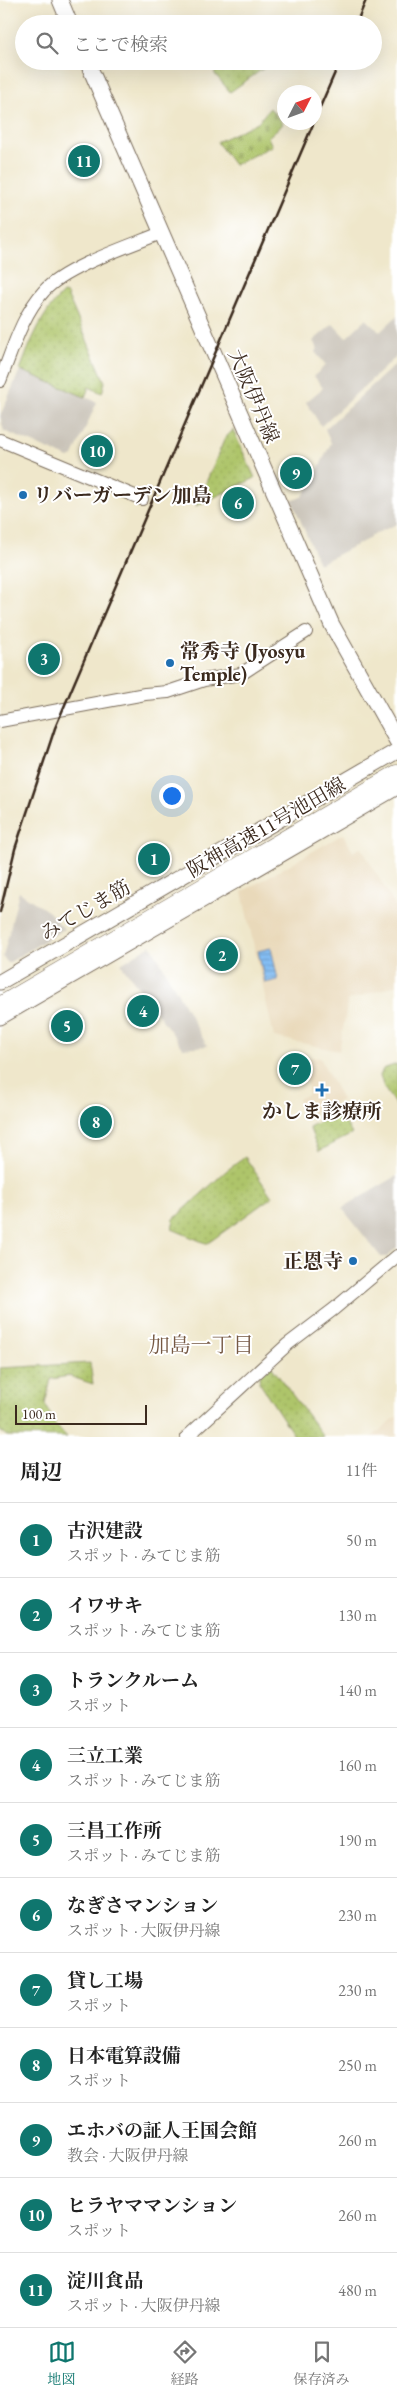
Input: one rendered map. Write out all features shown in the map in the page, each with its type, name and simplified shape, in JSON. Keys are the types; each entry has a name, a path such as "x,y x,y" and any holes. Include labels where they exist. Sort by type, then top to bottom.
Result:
{"highway":[{"name":"阪神高速11号池田線","path":"0,993 397,761"},
{"name":"阪神高速11号池田線","path":"0,1006 397,774"}],"main road":[{"path":"60,0 66,15"},
{"name":"大阪伊丹線","path":"91,70 332,625 397,741"},
{"name":"みてじま筋","path":"0,982 397,751"},
{"path":"0,1017 228,883 397,787"}],"street":[{"path":"0,381 27,315 44,291 63,274 161,234"},
{"path":"0,440 142,499"},
{"path":"0,721 145,694 168,692 204,680 241,674 306,632"},
{"path":"187,1437 288,1344 341,1304 397,1256"}],"shaded area":[{"path":"397,316 397,356 321,426 306,402 323,388 314,376 326,365 315,352 318,349 313,341 333,324 346,338 366,319 380,332"},
{"path":"397,363 397,524 370,536 370,538 319,564 292,501 303,496 331,443 325,429"},
{"path":"20,370 97,402 73,456 69,458 4,431 0,416"},
{"path":"343,834 353,852 361,847 397,909 397,985 348,1000 339,1051 274,1037 242,892"},
{"path":"19,892 49,912 64,929 8,963 3,957"},
{"path":"151,945 207,1046 183,1048 121,964"},
{"name":"かしま診療所","path":"306,1057 320,1058 342,1100 306,1118 298,1099 308,1094"},
{"path":"397,1176 397,1247 387,1257 381,1257 342,1208"},
{"path":"397,1416 397,1437 372,1437"}],"green space":[{"path":"218,70 261,70 230,92 214,73"},
{"path":"270,108 277,117 277,129 268,137 272,146 234,165 217,142 258,122"},
{"path":"63,293 67,294 105,382 102,393 89,387 85,397 20,370 43,319"},
{"path":"233,430 255,478 196,506 225,438"},
{"path":"397,1064 397,1107 384,1088 380,1076 383,1069"},
{"path":"339,1112 352,1134 319,1151 309,1127"},
{"path":"245,1157 272,1197 208,1243 172,1229 174,1219 226,1171"},
{"path":"90,1363 93,1384 69,1376 51,1379 45,1404 55,1424 67,1437 7,1436 0,1431 0,1368"},
{"path":"271,1366 322,1437 295,1437 259,1382 260,1375"}],"water":[{"path":"271,948 278,980 265,983 258,951"}],"railway":[{"path":"360,15 366,0"},
{"path":"322,103 336,70"},
{"path":"0,912 15,849 55,728 311,130"}],"place":[{"name":"淀川食品","path":"84,161"},
{"name":"ヒラヤママンション","path":"97,451"},
{"name":"エホバの証人王国会館","path":"296,473"},
{"name":"リバーガーデン加島","path":"23,495"},
{"name":"なぎさマンション","path":"238,503"},
{"name":"トランクルーム","path":"44,659"},
{"name":"常秀寺 (Jyosyu Temple)","path":"170,663"},
{"name":"古沢建設","path":"154,859"},
{"name":"イワサキ","path":"222,955"},
{"name":"三立工業","path":"143,1011"},
{"name":"三昌工作所","path":"67,1026"},
{"name":"貸し工場","path":"295,1069"},
{"name":"かしま診療所","path":"322,1090"},
{"name":"日本電算設備","path":"96,1122"},
{"name":"正恩寺","path":"353,1261"}],"district":[{"name":"加島一丁目","path":"201,1345"}]}
